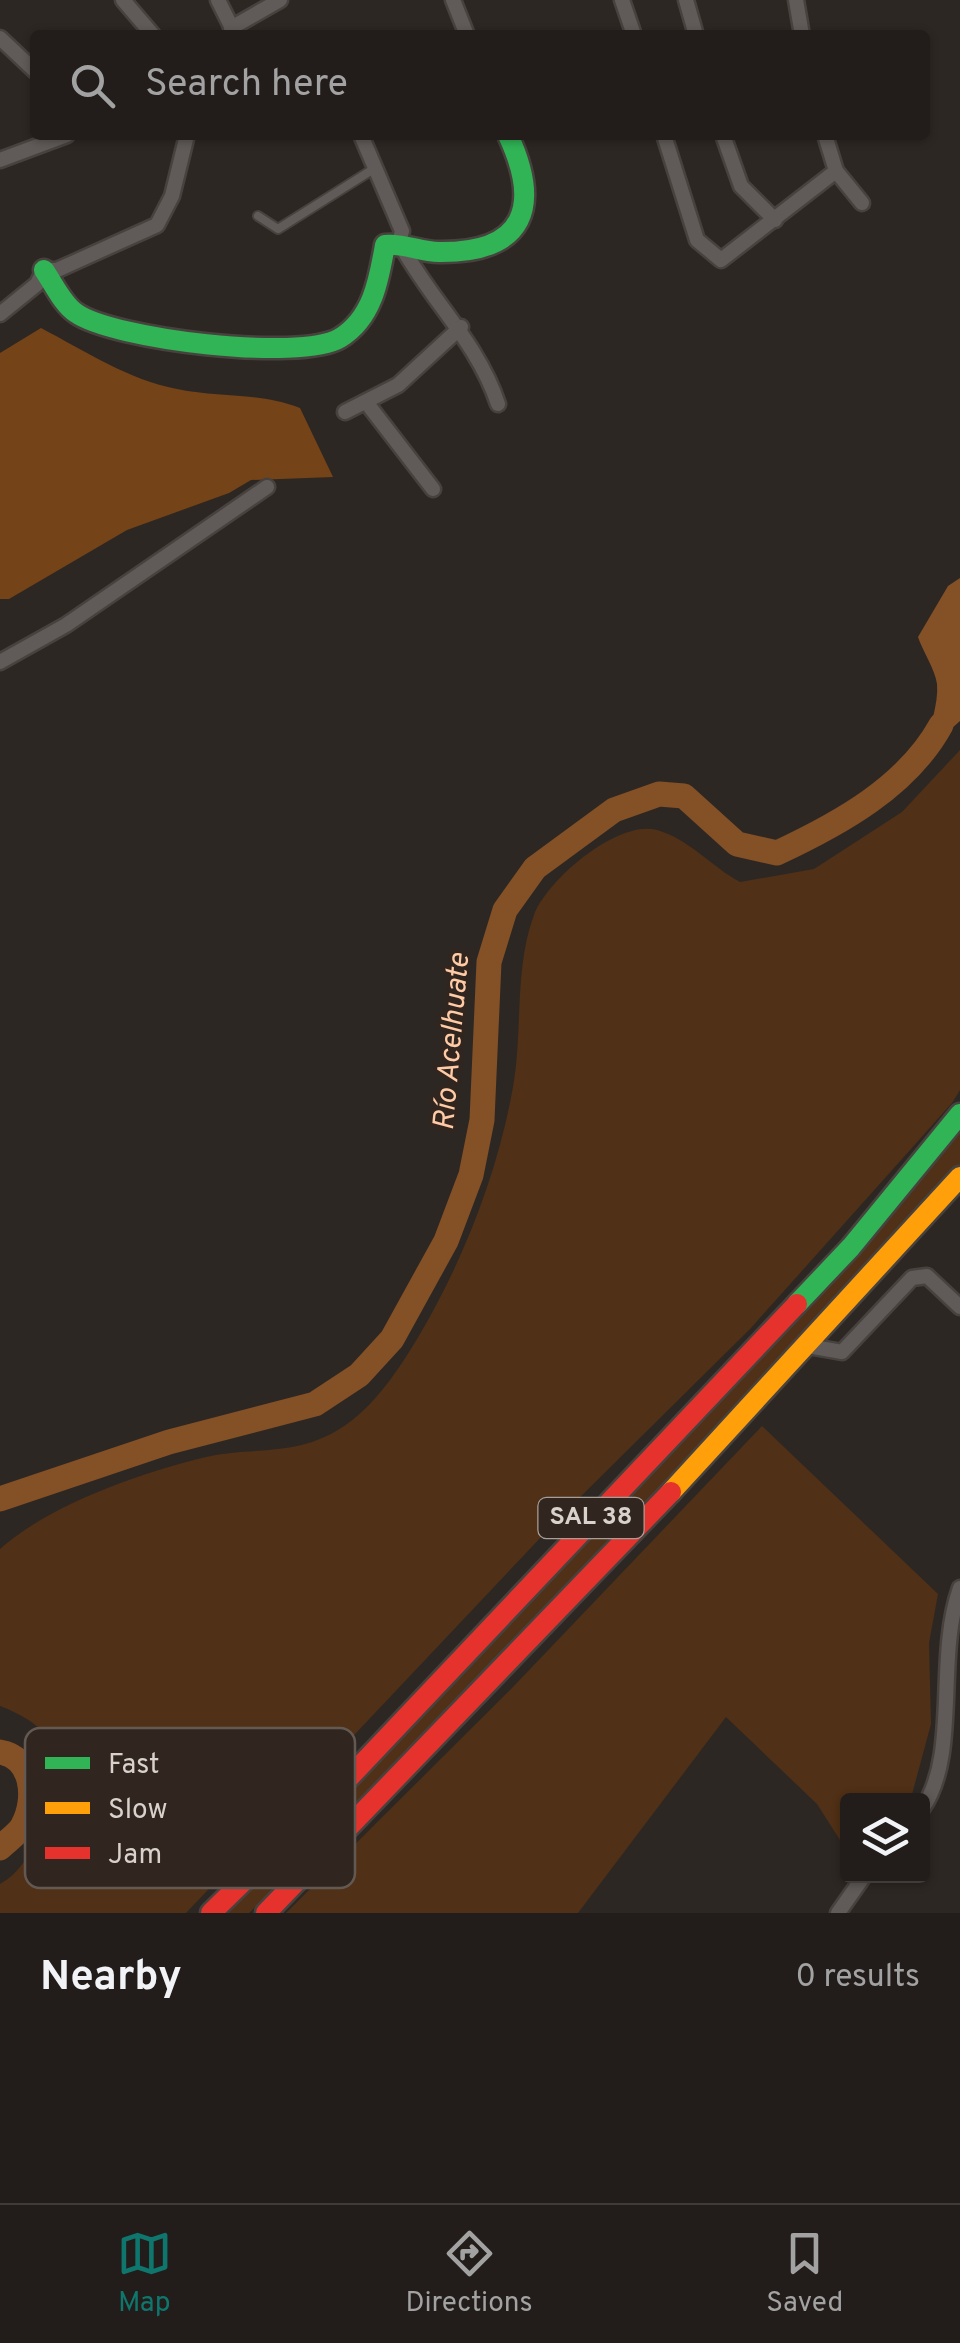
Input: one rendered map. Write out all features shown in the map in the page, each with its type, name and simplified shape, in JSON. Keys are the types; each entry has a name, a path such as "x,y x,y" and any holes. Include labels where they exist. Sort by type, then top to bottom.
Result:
{"main road":[{"path":"44,270 75,314 116,328 256,351 308,346 340,338 376,297 385,245 400,242 426,252 461,252 509,233 523,216 528,192 510,140"},
{"name":"SAL 38","path":"355,1771 536,1575 851,1247 960,1114"},
{"name":"SAL 38","path":"355,1823 808,1346 960,1177"},
{"name":"SAL 38","path":"212,1913 237,1888"},
{"name":"SAL 38","path":"266,1913 291,1888"}],"street":[{"path":"123,0 149,30"},
{"path":"218,0 233,30"},
{"path":"235,30 280,0"},
{"path":"453,0 465,30"},
{"path":"622,0 632,30"},
{"path":"686,0 695,30"},
{"path":"796,0 801,30"},
{"path":"0,38 30,66"},
{"path":"0,160 54,140"},
{"path":"0,314 37,284 44,270 57,270 157,225 169,206 186,140"},
{"path":"363,140 372,170 402,231 400,242 418,278 461,327 486,366 498,404"},
{"path":"665,140 697,240 721,260 836,171"},
{"path":"725,140 742,186 775,220"},
{"path":"827,140 836,171 862,204"},
{"path":"345,412 398,385 461,327"},
{"path":"366,402 433,489"},
{"path":"0,662 66,625 267,487"},
{"path":"808,1346 842,1352 912,1278 927,1276 960,1308"},
{"path":"929,1793 940,1766 945,1648 960,1588"},
{"path":"838,1913 859,1883"}],"lane":[{"path":"258,216 278,229 372,170"}],"shaded area":[{"path":"41,328 108,364 159,385 300,408 333,477 251,480 229,493 127,530 9,599 0,599 0,353"},
{"path":"960,578 960,721 926,751 937,684 918,637 948,586"},
{"path":"960,750 960,1090 750,1329 561,1516 355,1734 355,1728 39,1728 0,1706 0,1549 44,1518 126,1481 206,1457 284,1448 331,1434 359,1415 393,1376 436,1305 489,1183 513,1087 528,935 541,901 568,870 623,834 657,830 680,840 740,882 814,869 902,812"},
{"path":"960,1133 960,1165 951,1177 412,1755 355,1810 355,1773 882,1227"},
{"path":"762,1426 938,1594 929,1643 931,1724 912,1793 840,1793 840,1840 817,1804 726,1717 578,1913 286,1913 311,1888 355,1888 355,1844 513,1687"},
{"path":"25,1859 25,1888 210,1888 186,1913 0,1913 0,1884"},
{"path":"244,1888 275,1888 249,1913 220,1913"}],"waterway":[{"name":"Río Acelhuate","path":"0,1499 169,1442 315,1404 359,1375 392,1339 446,1241 471,1175 482,1120 489,962 505,910 535,868 614,810 659,794 684,796 737,844 777,853 847,816 891,785 927,747 941,725"},
{"name":"Río Acelhuate","path":"0,1752 11,1756 25,1770"},
{"name":"Río Acelhuate","path":"0,1848 25,1820"}],"traffic: fast":[{"path":"44,270 71,309 96,323 206,344 287,348 319,345 340,338 360,320 373,297 385,245 432,252 468,250 508,234 524,203 518,160 510,140"},
{"path":"797,1304 851,1247 960,1114"}],"traffic: slow":[{"path":"671,1492 960,1177"}],"traffic: jam":[{"path":"355,1771 797,1304"},
{"path":"355,1820 671,1492"},
{"path":"211,1913 237,1888"},
{"path":"266,1913 290,1888"}]}
